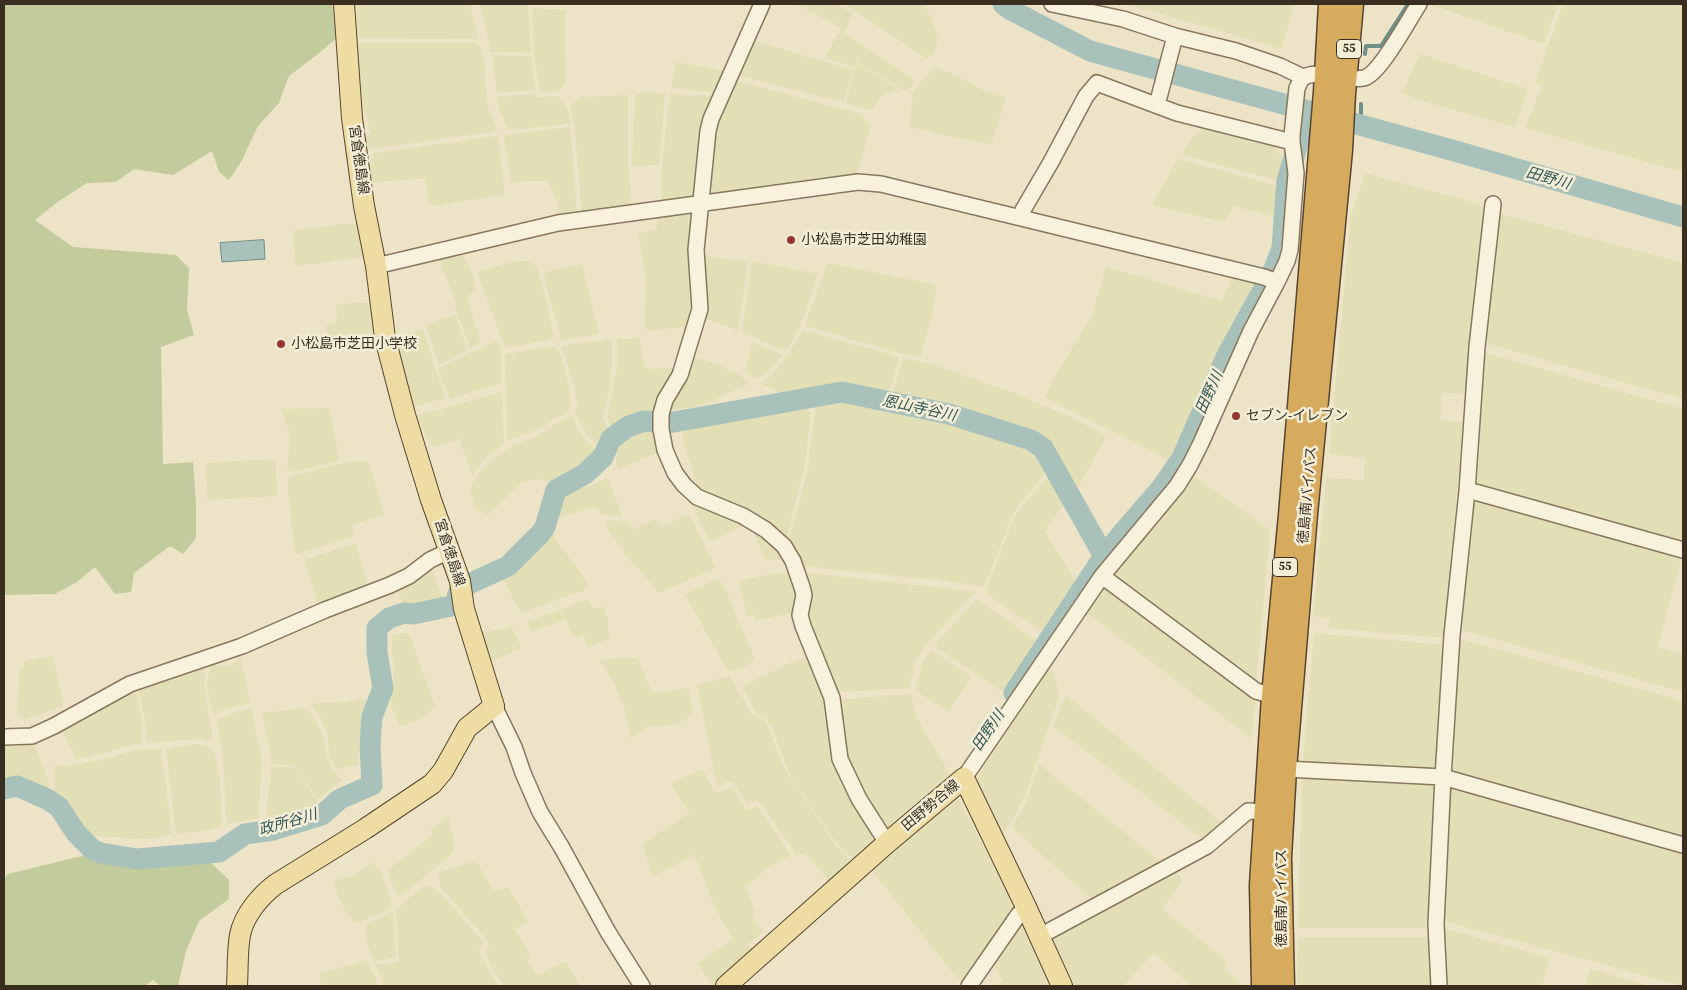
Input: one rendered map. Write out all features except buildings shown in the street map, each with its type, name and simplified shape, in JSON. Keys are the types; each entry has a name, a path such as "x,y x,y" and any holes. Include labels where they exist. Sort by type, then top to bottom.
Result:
{"highway":[{"name":"徳島南バイパス","path":"1282,986 1280,858 1285,769 1306,514 1335,85 1330,4"},
{"name":"徳島南バイパス","path":"1335,85 1352,4"},
{"name":"徳島南バイパス","path":"1263,986 1261,886 1273,696 1291,505 1331,148"}],"main road":[{"name":"宮倉徳島線","path":"344,4 352,118 364,206 376,266 385,338 405,415 431,500 460,581 468,624 494,706"},
{"path":"237,986 241,932 249,914 266,891 365,829 432,784 443,771 468,728 494,706"},
{"name":"田野勢合線","path":"726,986 887,843 964,778 1024,911 1040,936 1062,986"}],"street":[{"path":"762,4 708,131 696,250 700,309 680,375 665,400 661,423 665,450 675,473 697,497 743,516 766,530 784,546 793,562 804,595 800,615 803,626 832,698 840,759 859,799 887,843"},
{"path":"1052,4 1123,19 1174,40 1236,51 1280,66 1300,83"},
{"path":"964,778 1102,576 1177,486 1190,465 1251,331 1271,279 1290,250 1296,173 1292,138 1300,83 1311,74 1335,85 1364,78 1374,71 1384,58 1419,4"},
{"path":"1158,100 1174,40"},
{"path":"1022,218 1023,210 1086,96 1097,83 1158,100 1177,113 1265,134 1292,138"},
{"path":"376,266 558,223 790,193 858,182 880,184 1271,279"},
{"path":"1439,986 1436,924 1452,635 1467,491 1477,347 1493,204"},
{"path":"1467,491 1683,550"},
{"path":"4,737 32,736 130,684 242,646 325,610 390,585 408,576 430,560 449,551"},
{"path":"1102,576 1256,691 1273,696"},
{"path":"494,706 514,747 522,773 540,812 608,932 642,986"},
{"path":"1285,769 1443,777 1683,844"},
{"path":"1040,936 1207,846 1248,811 1266,812"},
{"path":"970,986 1024,911"}],"shaded area":[{"path":"351,4 470,4 478,39 355,38"},
{"path":"480,4 528,4 531,53 491,52"},
{"path":"797,4 837,4 853,14 844,33 915,80 911,87 905,91 855,61 853,67 825,58 841,28"},
{"path":"844,4 925,4 937,34 937,45 933,54 927,59"},
{"path":"1127,4 1294,4 1282,49"},
{"path":"1429,4 1558,4 1544,44"},
{"path":"1563,4 1683,4 1683,172 1525,128 1542,86 1535,83"},
{"path":"532,8 565,10 566,82 560,91 540,93 534,55"},
{"path":"754,41 853,70 844,102 742,76 741,71"},
{"path":"354,43 479,43 484,59 488,107 498,131 363,150 360,138 371,135 365,112 357,112 361,80 355,65"},
{"path":"1420,54 1528,89 1515,127 1415,99 1402,92"},
{"path":"492,55 531,56 535,90 497,93"},
{"path":"676,62 725,71 717,93 671,88"},
{"path":"856,63 902,91 885,93 878,100 873,111 846,103"},
{"path":"934,66 986,92 1006,98 991,145 909,127 913,92"},
{"path":"736,81 861,114 871,126 856,178 707,197 713,129"},
{"path":"648,92 665,94 659,165 632,167 635,94"},
{"path":"535,94 536,97 559,96 568,112 571,124 508,130 499,108 497,97"},
{"path":"670,94 712,96 713,103 695,197 662,202 661,175"},
{"path":"628,95 628,165 631,205 582,214 571,105 581,97"},
{"path":"570,127 577,212 555,217 558,204 548,181 511,182 504,135"},
{"path":"1203,128 1272,146 1284,160 1284,182 1182,155 1196,132"},
{"path":"498,136 505,195 429,206 425,178 369,183 366,171 372,163 373,153"},
{"path":"1178,159 1282,187 1279,218 1234,206 1225,222 1152,205"},
{"path":"1365,173 1479,204 1484,210 1465,394 1442,393 1440,420 1463,422 1444,638 1329,628 1330,619 1313,616 1326,478 1364,480 1365,458 1329,454 1351,215"},
{"path":"694,209 689,265 694,312 690,326 647,331 644,321 646,279 638,233 657,230 657,213"},
{"path":"1501,214 1683,263 1683,399 1489,344 1485,338 1497,216"},
{"path":"362,222 367,257 295,266 294,230"},
{"path":"462,253 474,277 475,290 467,297 481,343 470,347 455,308 456,302 439,260"},
{"path":"702,255 748,262 738,330 703,318"},
{"path":"529,261 537,267 554,339 505,348 477,272 512,262"},
{"path":"752,261 818,274 800,327 786,351 742,333"},
{"path":"827,263 937,285 921,356 899,353 805,326"},
{"path":"582,264 599,334 561,340 543,273"},
{"path":"1106,267 1222,301 1232,276 1261,285 1230,337 1173,462 1045,398 1055,376 1092,316"},
{"path":"375,302 379,333 328,337 326,325 337,322 336,304"},
{"path":"455,314 467,350 439,365 426,325"},
{"path":"423,329 445,398 413,407 391,338"},
{"path":"803,330 899,357 889,394 839,384 822,385 785,394 760,384 773,373 788,355"},
{"path":"640,338 645,369 676,368 656,413 626,420 614,429 607,417 617,368 617,339"},
{"path":"612,339 612,365 608,397 603,417 606,426 612,432 602,450 587,435 575,413 577,405 574,387 562,346"},
{"path":"497,340 501,353 501,383 450,399 438,369"},
{"path":"752,342 783,355 770,370 756,379 745,372"},
{"path":"555,346 561,357 569,386 571,403 569,411 538,429 510,440 507,439 505,354"},
{"path":"1482,352 1683,409 1683,547 1475,488 1471,481"},
{"path":"694,358 712,362 733,371 750,383 712,401 694,407 669,410 675,394 686,377"},
{"path":"903,358 931,364 1017,394 1076,420 1106,436 1078,488 1073,485 1058,457 1047,442 1030,430 968,410 893,393"},
{"path":"501,392 504,443 485,458 472,475 459,439 432,447 416,416"},
{"path":"844,396 969,421 1025,441 1040,450 1049,469 1017,507 984,587 939,580 801,566 790,545 790,538 808,469 817,399"},
{"path":"799,403 811,413 804,470 785,542 698,493 683,442 684,426"},
{"path":"329,408 340,461 291,472 287,469 289,432 281,409"},
{"path":"571,415 584,439 599,453 578,470 561,480 534,479 521,483 488,515 476,509 470,489 478,474 496,456 514,445 538,435"},
{"path":"641,426 650,427 658,431 659,452 619,469 616,464 620,445 628,434"},
{"path":"275,459 277,496 207,500 205,463"},
{"path":"349,462 369,462 384,515 353,525 354,536 295,555 287,477"},
{"path":"1051,473 1067,501 1047,527 1046,533 1078,586 1047,634 985,593 1014,518"},
{"path":"1194,476 1270,530 1256,686 1111,577 1129,553 1175,502"},
{"path":"608,477 622,516 603,515 595,507 569,514 556,520 562,498 570,490 588,487"},
{"path":"1474,497 1682,556 1658,647 1683,654 1683,692 1459,629 1469,500"},
{"path":"695,501 755,528 785,558 767,561 752,530 743,526 710,542 691,504"},
{"path":"689,513 716,568 659,593 630,561 604,523 609,520 625,521 635,529 655,519 662,527"},
{"path":"552,534 589,585 587,589 521,613 502,578"},
{"path":"356,543 368,589 319,607 304,560"},
{"path":"431,568 444,603 404,606 398,591 401,590 401,587"},
{"path":"800,572 976,592 924,648 915,663 909,688 837,692 808,630"},
{"path":"777,573 791,573 797,590 798,611 755,621 754,615 747,616 739,584 741,580"},
{"path":"718,578 724,586 755,660 739,670 727,670 685,594"},
{"path":"1106,583 1256,695 1251,738 1086,612"},
{"path":"588,599 592,608 604,607 608,622 609,639 588,647 583,635 573,638 566,619 532,632 526,622"},
{"path":"977,599 1041,644 1007,695 937,648 936,642"},
{"path":"512,627 521,648 489,663 482,633"},
{"path":"409,633 435,706 423,718 400,727 391,705 390,691 394,679 394,669 391,638 395,634"},
{"path":"1314,633 1445,645 1435,773 1303,764"},
{"path":"1457,638 1683,701 1683,840 1449,774"},
{"path":"931,650 972,677 948,712 915,690 923,661"},
{"path":"808,655 825,689 832,740 880,840 856,861 838,844 825,827 791,776 772,727 766,718 755,712 742,686"},
{"path":"53,656 64,706 23,720 17,715 19,671 27,660"},
{"path":"241,658 250,703 213,714 207,689 211,664 222,667 233,665"},
{"path":"638,658 653,694 689,687 693,716 675,724 645,728 631,739 623,704 614,683 600,660"},
{"path":"205,664 204,686 212,741 196,739 147,743 138,686"},
{"path":"1051,666 1060,694 1024,798 1001,839 977,784 978,776"},
{"path":"729,676 752,714 764,720 783,766 823,827 835,845 854,864 831,884 812,860 806,855 796,854 761,803 755,801 747,804 734,783 729,781 717,786 697,685"},
{"path":"135,689 142,721 142,744 126,746 77,759 57,721"},
{"path":"911,694 917,718 953,780 887,835 844,759 836,700"},
{"path":"1066,695 1224,824 1206,841 1053,726"},
{"path":"363,699 371,700 363,719 360,734 358,765 336,769 330,757 327,733 320,717 311,705"},
{"path":"251,708 262,759 258,818 227,824 223,762 217,720 235,712"},
{"path":"298,708 308,710 315,720 323,735 327,758 332,770 342,780 318,799 293,765 271,764 262,714 264,712 286,711"},
{"path":"4,741 33,742 49,783 48,798 18,785 4,787"},
{"path":"200,744 214,751 219,773 222,824 216,829 176,834 166,749"},
{"path":"134,750 161,750 172,834 156,838 138,839 96,836 86,832 68,805 55,793 54,766 67,766 110,758"},
{"path":"1039,764 1164,864 1094,901 1012,828 1027,800"},
{"path":"271,767 293,767 317,800 317,808 267,821"},
{"path":"703,769 715,794 729,787 733,788 746,811 756,806 760,809 791,856 769,867 745,887 756,912 752,917 763,932 748,944 756,953 717,986 713,986 698,964 733,939 714,906 695,855 653,876 642,844 689,813 671,783"},
{"path":"1302,778 1434,782 1428,928 1298,928"},
{"path":"1450,782 1683,849 1683,986 1444,921 1442,919"},
{"path":"954,794 958,798 1017,910 965,985 952,972 870,868"},
{"path":"449,816 454,844 450,856 402,895 397,896 387,871 432,835 430,830"},
{"path":"476,861 494,891 508,887 528,921 515,929 531,956 526,960 537,975 566,961 580,986 503,986 485,954 485,950 490,943 440,888 439,872"},
{"path":"374,862 382,873 392,905 384,912 356,923 348,915 338,897 334,881 352,876"},
{"path":"1173,870 1183,879 1162,909 1228,962 1224,968 1243,986 1192,986 1154,953 1123,986 1068,986 1048,940"},
{"path":"427,886 443,896 485,944 478,948 479,953 498,986 383,986 381,976 375,965 399,962 396,909 421,888"},
{"path":"393,911 396,958 374,961 367,944 365,931 367,924"},
{"path":"1021,919 1050,986 997,986 1003,981 992,961"},
{"path":"1446,929 1550,958 1542,986 1443,986 1442,931"},
{"path":"1299,937 1431,937 1432,986 1298,986 1297,961"},
{"path":"366,960 377,986 321,986 319,974"},
{"path":"1590,969 1649,986 1585,986"}],"green space":[{"path":"4,4 332,4 338,37 289,76 279,103 258,126 241,162 229,180 219,172 212,151 173,175 134,169 116,182 87,183 59,201 35,220 73,247 176,255 189,268 187,310 194,335 161,347 163,464 193,462 196,538 183,554 170,546 134,573 131,592 115,594 95,567 77,582 55,594 4,595"},
{"path":"82,856 137,863 204,856 229,880 229,899 199,921 186,951 178,986 160,986 153,980 144,986 4,986 4,878 8,874"}],"water":[{"path":"264,240 265,259 222,262 220,243"}],"waterway":[{"name":"田野川","path":"1003,4 1090,51 1455,151 1683,217"},
{"path":"1365,54 1366,46 1381,46 1408,4"},
{"path":"1361,104 1361,125"},
{"name":"田野川","path":"1014,693 1104,556 1162,487 1182,458 1228,353 1274,269 1282,248 1287,181 1306,110"},
{"name":"恩山寺谷川","path":"469,584 508,566 545,527 556,490 585,474 603,457 611,439 627,427 644,421 668,423 842,392 949,414 1031,440 1043,448 1104,556"},
{"name":"政所谷川","path":"4,789 17,786 47,799 59,807 76,833 93,850 137,859 219,852 245,834 273,830 322,815 340,799 372,785 370,745 372,717 383,688 377,653 377,628 389,618 404,613 413,614 456,605 458,593"}],"place":[{"name":"小松島市芝田幼稚園","path":"791,240"},
{"name":"小松島市芝田小学校","path":"281,344"},
{"name":"セブン-イレブン","path":"1236,416"}]}
